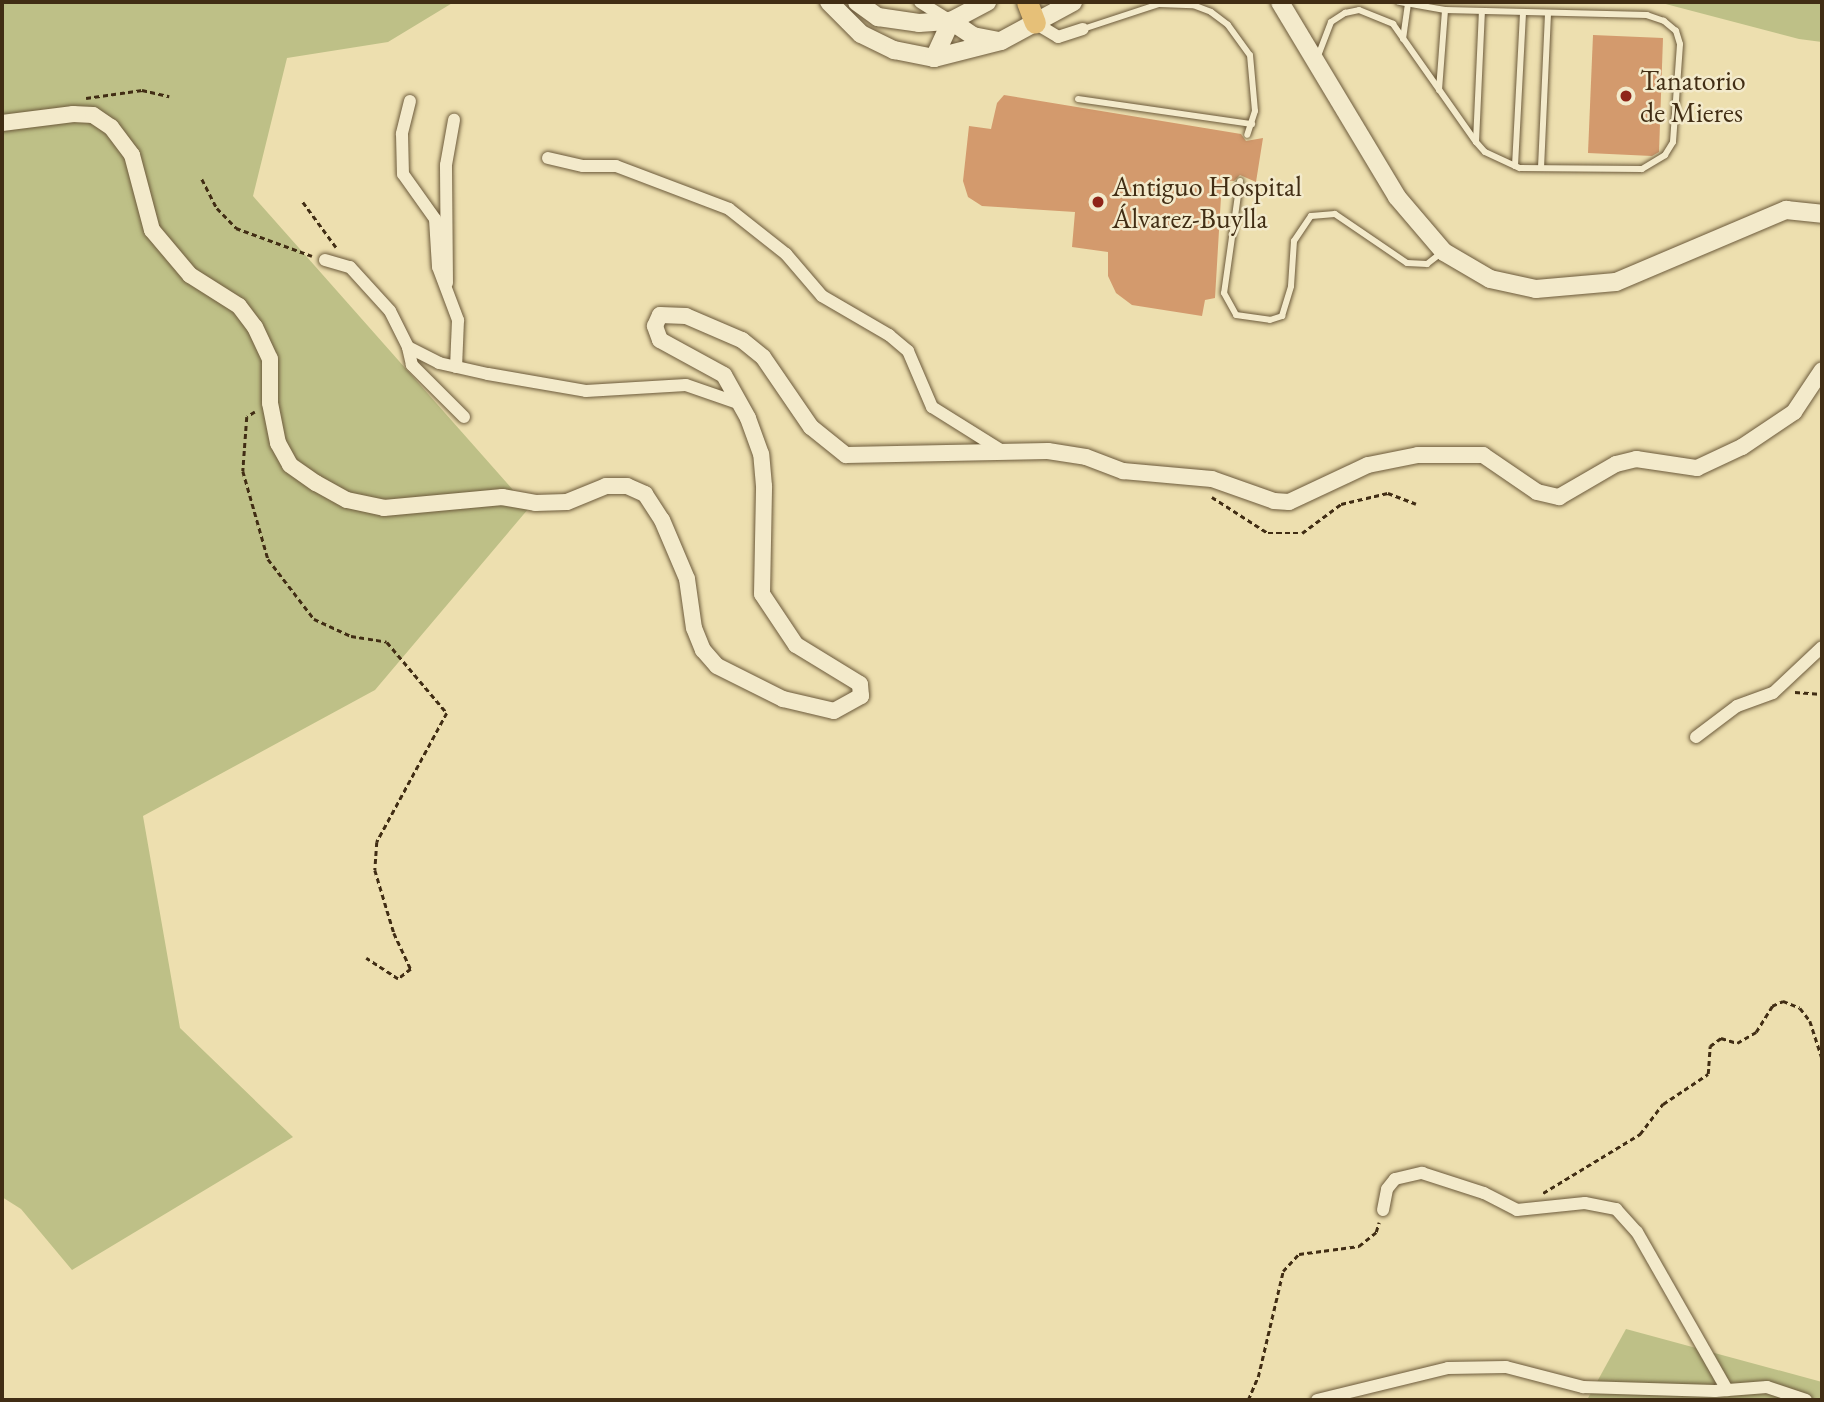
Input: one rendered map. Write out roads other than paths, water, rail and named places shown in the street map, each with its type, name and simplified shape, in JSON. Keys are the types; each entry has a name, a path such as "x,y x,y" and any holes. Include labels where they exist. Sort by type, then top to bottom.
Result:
{"main road":[{"path":"829,2 861,34 894,50 934,58 1001,41 1073,2"},
{"path":"857,2 878,17 919,23 951,21 987,2"},
{"path":"1027,2 1035,23"},
{"path":"1280,3 1318,61 1397,197 1444,251 1490,279 1536,289 1585,288 1649,270 1786,210 1822,214"},
{"path":"934,58 951,21"},
{"path":"951,21 973,36 1001,41"}],"street":[{"path":"920,2 951,21"},
{"path":"1035,23 1058,37 1083,29"},
{"path":"410,101 402,134 403,174 435,219 438,267 458,320 456,367"},
{"path":"2,124 73,114 93,115 111,127 132,155 152,230 190,275 239,306 255,327 270,359 270,403 278,443 290,465 347,500 384,508 502,497 535,503 567,502 606,485 627,486 645,494 674,546 687,579 694,628 703,650 717,666 805,706 834,711 851,705 861,696 860,684 796,645 762,594 761,454 741,404 724,375 660,340 655,327 660,315 686,316 742,340 763,357 811,427 830,446 846,455 1048,451 1086,457 1123,471 1212,479 1274,502 1289,502 1368,465 1418,455 1483,455 1537,492 1559,497 1616,464 1636,459 1697,468 1741,447 1794,412 1822,370"},
{"path":"447,290 446,165 454,120"},
{"path":"548,158 583,166 616,166 729,209 786,254 822,296 890,335 908,351 932,407 1004,452"},
{"path":"325,260 350,267 390,310 408,347 412,365 464,417"},
{"path":"408,347 456,367 586,391 685,385 741,404"},
{"path":"1773,693 1822,647"},
{"path":"1696,737 1737,706 1773,693 1787,693"},
{"path":"1383,1210 1387,1189 1395,1179 1422,1172 1484,1193 1517,1210 1585,1203 1616,1209 1628,1217 1727,1390"},
{"path":"1317,1400 1448,1368 1506,1367 1583,1387 1727,1390 1767,1387 1806,1400"}],"lane":[{"path":"1318,61 1325,33 1345,13 1359,10 1393,24 1476,142 1485,152 1514,166 1642,169 1665,155 1674,142 1680,44 1675,31 1664,21 1647,15 1482,12 1445,10 1399,2"},
{"path":"1083,29 1159,4 1193,5 1211,12 1228,25 1250,55 1252,124 1247,135"},
{"path":"1403,39 1408,4"},
{"path":"1439,90 1445,10"},
{"path":"1476,142 1482,12"},
{"path":"1514,166 1523,14"},
{"path":"1541,168 1548,14"},
{"path":"1078,99 1252,124"},
{"path":"1240,181 1224,293 1236,315 1270,320 1282,316 1291,286 1294,241 1311,216 1335,214 1407,263 1427,264 1444,251"}],"place":[{"name":"Tanatorio de Mieres","path":"1626,96"},
{"name":"Antiguo Hospital Álvarez-Buylla","path":"1098,202"}]}
